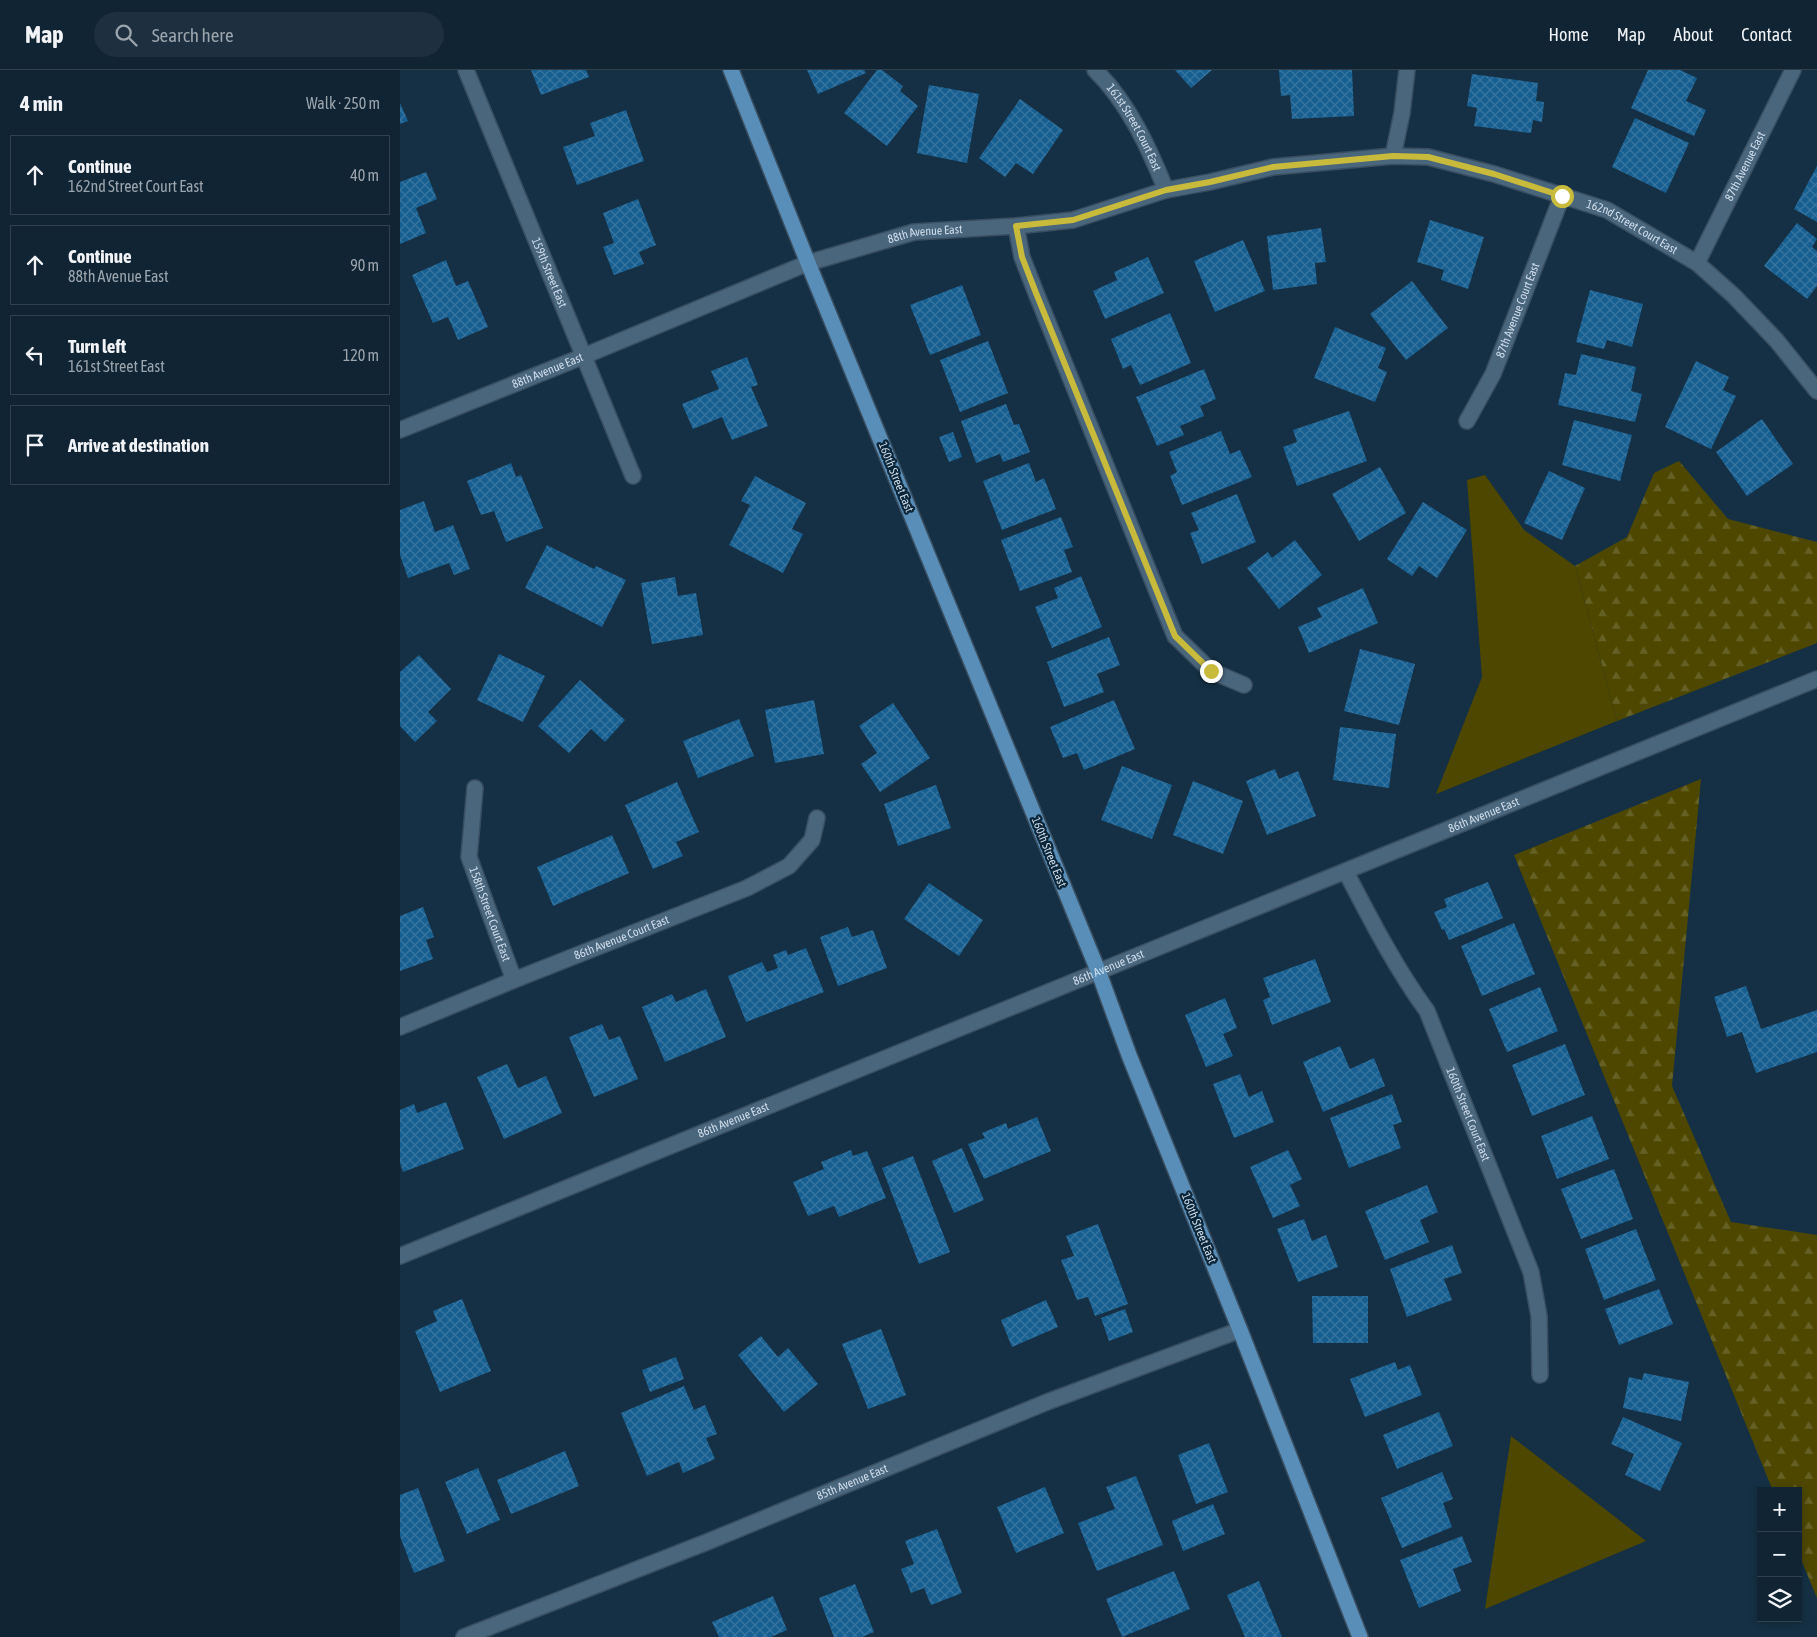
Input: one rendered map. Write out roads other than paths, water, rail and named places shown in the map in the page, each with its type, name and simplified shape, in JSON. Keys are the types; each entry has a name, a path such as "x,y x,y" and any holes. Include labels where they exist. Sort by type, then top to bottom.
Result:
{"main road":[{"name":"160th Street East","path":"731,70 808,263 1099,972 1129,1055 1240,1330 1360,1637"}],"street":[{"name":"159th Street East","path":"466,70 632,476"},
{"name":"161st Street Court East","path":"1095,70 1105,79 1133,120 1149,149 1166,190"},
{"path":"1393,156 1402,113 1407,70"},
{"name":"87th Avenue East","path":"1697,262 1793,70"},
{"name":"88th Avenue East","path":"400,430 808,263 914,232 1016,226 1073,220 1166,190 1273,167 1393,156"},
{"name":"162nd Street Court East","path":"1393,156 1428,157 1494,174 1607,210 1697,262 1734,296 1777,341 1817,391"},
{"name":"87th Avenue Court East","path":"1467,421 1493,374 1562,196"},
{"path":"1016,226 1022,257 1175,636 1211,671 1244,685"},
{"name":"86th Avenue East","path":"400,1256 1817,679"},
{"name":"158th Street Court East","path":"475,788 469,857 514,980"},
{"name":"86th Avenue Court East","path":"400,1027 747,888 789,866 812,840 817,818"},
{"name":"160th Street Court East","path":"1346,872 1389,954 1427,1011 1531,1272 1539,1316 1540,1375"},
{"name":"85th Avenue East","path":"464,1637 707,1542 1047,1402 1240,1330"}]}
